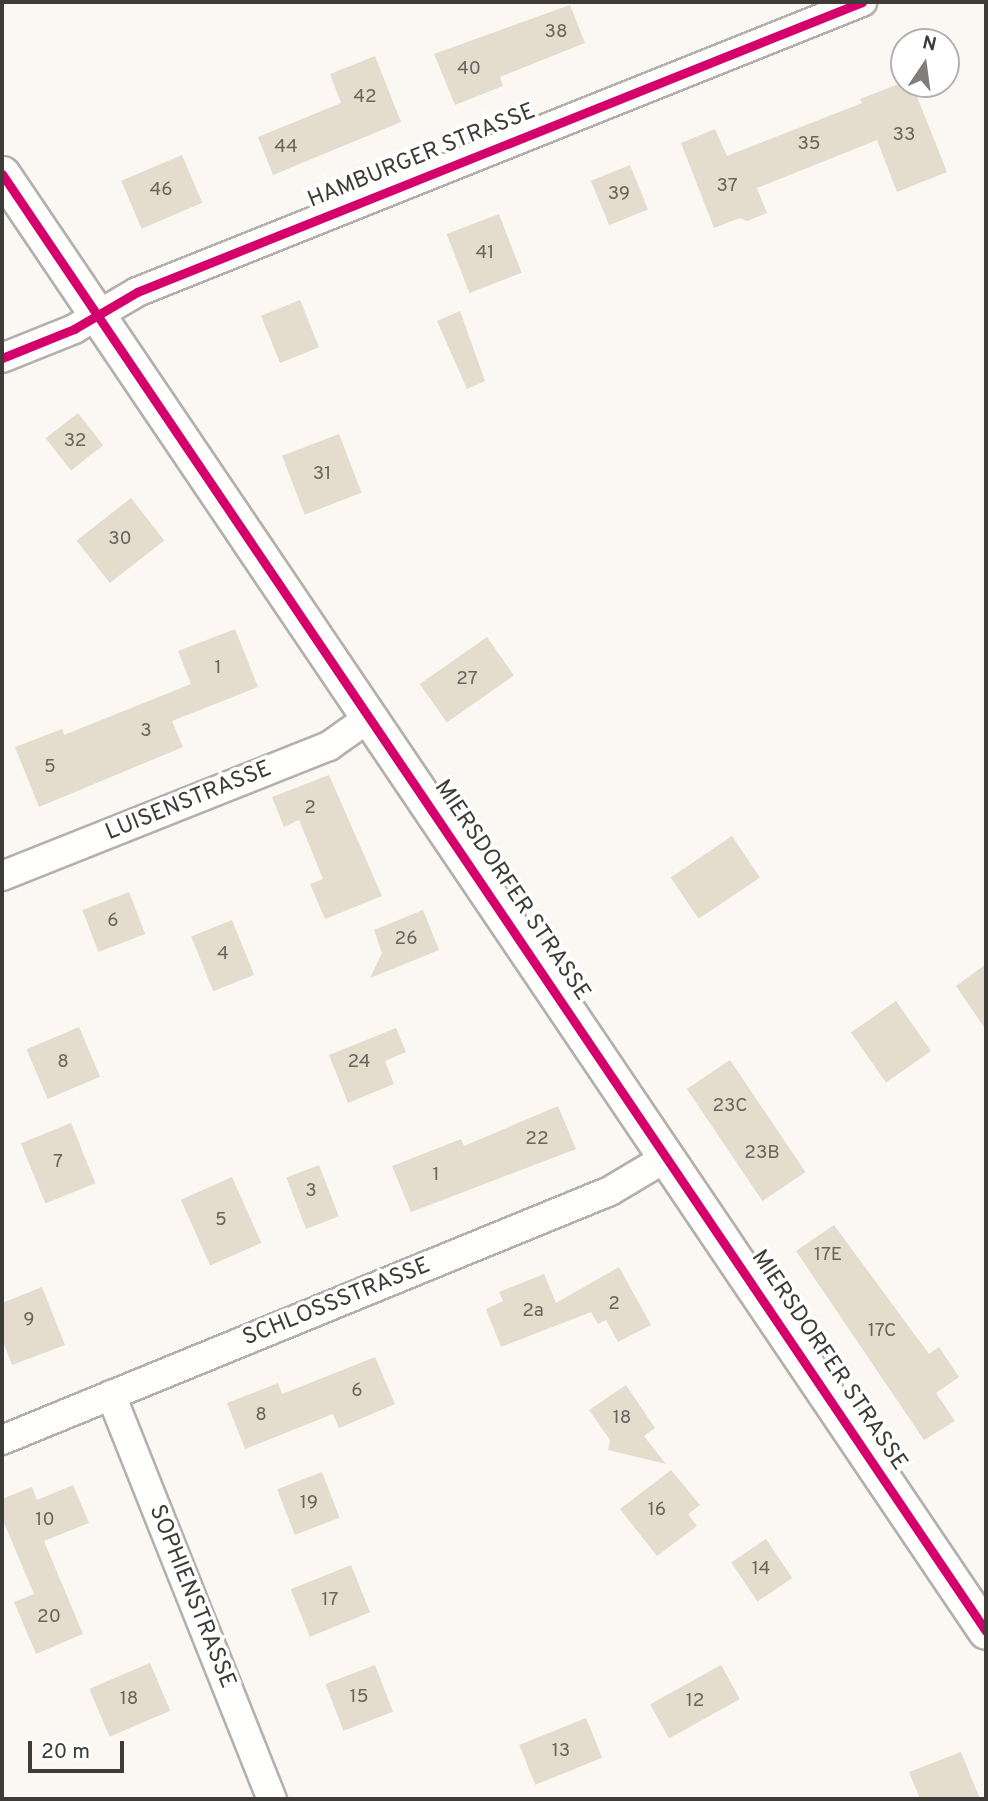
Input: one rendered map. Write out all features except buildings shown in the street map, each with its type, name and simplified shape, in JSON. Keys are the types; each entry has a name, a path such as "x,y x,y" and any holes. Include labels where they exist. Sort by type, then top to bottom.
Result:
{"street":[{"name":"HAMBURGER STRASSE","path":"2,358 74,330 154,285 862,2"},
{"name":"MIERSDORFER STRASSE","path":"2,174 986,1630"},
{"name":"LUISENSTRASSE","path":"2,876 329,746 370,717"},
{"name":"SCHLOSSSTRASSE","path":"2,1440 610,1191 667,1157"},
{"name":"SOPHIENSTRASSE","path":"111,1395 272,1799"}],"cycle path":[{"path":"2,358 74,329 137,292 862,2"},
{"path":"2,174 986,1631"}]}
